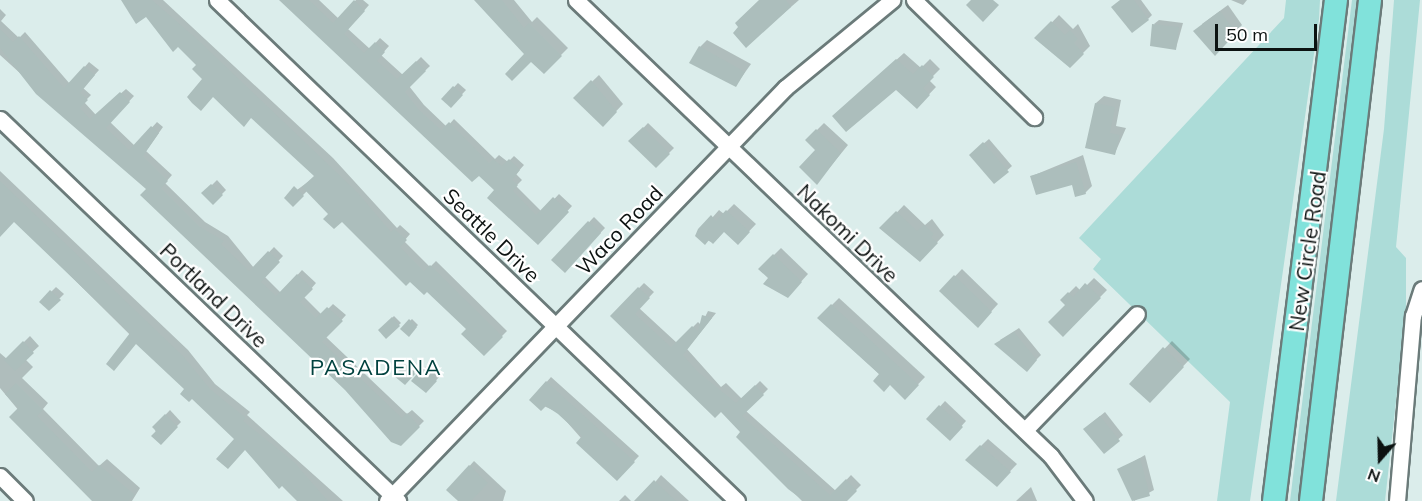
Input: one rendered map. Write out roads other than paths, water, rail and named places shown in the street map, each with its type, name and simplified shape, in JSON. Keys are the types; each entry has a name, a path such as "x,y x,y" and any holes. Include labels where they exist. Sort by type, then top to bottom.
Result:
{"highway":[{"name":"New Circle Road","path":"1274,501 1336,0"},
{"name":"New Circle Road","path":"1311,501 1370,0"}],"street":[{"name":"Seattle Drive","path":"218,0 737,501"},
{"name":"Nakomi Drive","path":"576,0 1025,430 1085,501"},
{"name":"Waco Road","path":"393,499 555,325 785,88 892,0"},
{"path":"914,0 1034,117"},
{"name":"Portland Drive","path":"0,119 393,499"},
{"path":"1397,501 1413,316 1422,289"},
{"path":"1025,430 1137,314"},
{"path":"0,476 25,501"}],"district":[{"name":"PASADENA","path":"376,368"}]}
